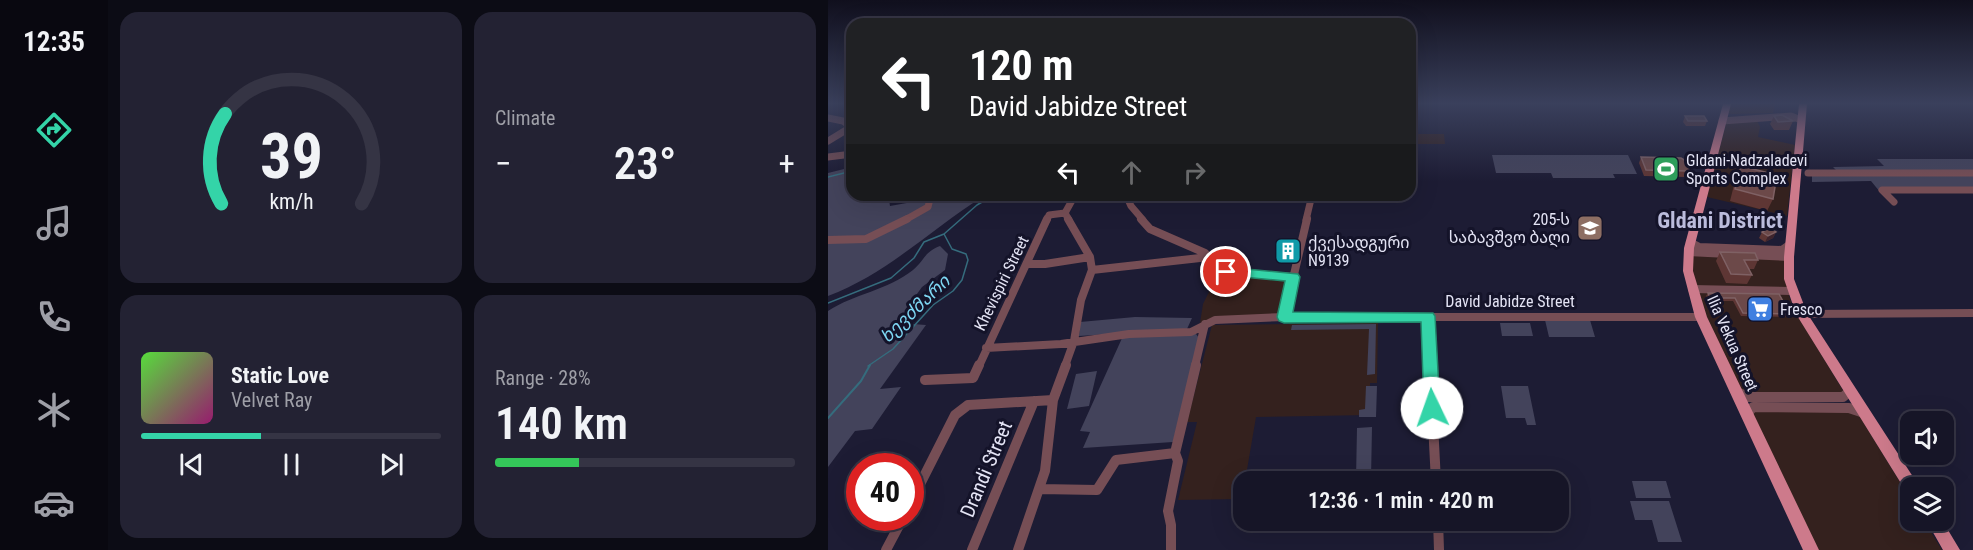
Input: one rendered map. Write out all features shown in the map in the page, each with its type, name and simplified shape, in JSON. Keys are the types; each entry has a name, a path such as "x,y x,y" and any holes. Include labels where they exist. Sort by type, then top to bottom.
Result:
{"main road":[{"name":"Ilia Vekua Street","path":"1720,130 1689,247 1688,271 1701,316 1811,550"},
{"path":"1800,130 1789,245 1789,279 1792,291 1802,314 1905,477"},
{"path":"1941,531 1952,550"}],"street":[{"path":"828,141 846,130"},
{"path":"828,157 846,155"},
{"path":"1808,173 1973,173"},
{"path":"1894,202 1882,190 1973,190"},
{"path":"828,240 866,239 880,234 928,207 930,201"},
{"path":"1018,550 1045,471 1053,400 1074,341 1081,300 1092,270 1090,257 1065,213 1072,201"},
{"path":"1129,201 1150,229 1169,239 1192,246 1226,272 1293,277"},
{"path":"1284,317 1311,201"},
{"name":"Khevispiri Street","path":"925,380 973,378 1049,215 1065,213"},
{"path":"1689,247 1782,250 1789,245"},
{"path":"1689,247 1789,257"},
{"path":"1027,264 1045,264 1090,257"},
{"path":"1092,270 1209,257"},
{"path":"1692,289 1792,291"},
{"path":"1802,314 1973,313"},
{"path":"1428,316 1435,471"},
{"name":"David Jabidze Street","path":"986,348 1061,344 1129,334 1191,332 1215,320 1284,317 1701,316"},
{"path":"1171,550 1171,525 1168,511 1178,461 1175,453 1205,324"},
{"path":"1736,392 1748,397 1844,398 1850,391"},
{"path":"924,476 955,415 961,409 968,405 1053,400"},
{"name":"Drandi Street","path":"972,550 1034,401"},
{"path":"1747,414 1753,407 1849,408 1864,414"},
{"path":"1040,489 1097,490 1116,460 1175,453"},
{"path":"886,550 896,531"},
{"path":"1438,531 1439,550"}],"shaded area":[{"path":"1724,130 1759,130 1758,137 1795,145 1787,216 1707,197"},
{"path":"1416,134 1444,134 1445,144 1416,144"},
{"path":"1492,155 1628,155 1637,174 1613,174 1615,178 1553,178 1551,173 1496,173"},
{"path":"1877,159 1973,159 1973,191 1880,192 1871,181 1812,182 1812,173 1838,172 1833,167 1884,166"},
{"path":"846,168 846,201 868,201 868,203 889,201 890,206 918,201 976,201 870,276 828,296 828,173"},
{"path":"940,246 948,254 945,270 922,287 909,305 923,310 899,323 926,325 880,389 901,387 872,429 855,431 828,467 828,311 903,277 913,270 925,256"},
{"path":"1692,254 1784,259 1788,292 1793,308 1844,392 1743,394 1698,299"},
{"path":"1217,276 1287,277 1278,315 1210,319 1200,323 1203,304"},
{"path":"1135,317 1192,318 1187,329 1079,336 1080,322"},
{"path":"1545,320 1590,320 1595,337 1549,337"},
{"path":"1378,323 1377,383 1370,383 1370,415 1256,417 1247,471 1233,471 1233,499 1178,500 1197,422 1187,422 1212,325"},
{"path":"1500,323 1530,323 1533,336 1502,336"},
{"path":"1376,324 1375,374 1367,375 1369,329 1291,330 1292,325"},
{"path":"1196,334 1199,338 1173,442 1083,448 1090,432 1080,431 1123,336"},
{"path":"1097,371 1089,406 1067,409 1076,374"},
{"path":"1366,386 1377,386 1376,417 1359,417 1359,410 1365,409"},
{"path":"1501,386 1528,386 1536,425 1527,425 1525,418 1506,418"},
{"path":"1752,412 1857,412 1900,482 1900,531 1930,531 1942,550 1818,550"},
{"path":"1372,427 1371,471 1356,471 1357,428"},
{"path":"1632,481 1666,481 1671,498 1636,498"},
{"path":"1630,501 1669,501 1682,542 1658,542 1652,520 1635,520"}],"building":[{"path":"1641,157 1681,158 1693,165 1687,171 1646,170"},
{"path":"1741,166 1777,175 1773,199 1735,189"},
{"path":"1770,228 1776,232 1768,236 1762,232"},
{"path":"1720,252 1755,253 1758,260 1744,260 1752,275 1731,274"},
{"name":"Fresco","path":"1708,293 1779,294 1790,314 1743,313 1735,298 1710,298"}],"waterway":[{"path":"828,177 846,172"},
{"name":"ხევძმარი","path":"944,234 984,201"},
{"path":"828,303 891,278 914,258 924,242 944,234"},
{"name":"ხევძმარი","path":"868,366 893,349 933,305 953,291 962,280 968,260 966,254 952,249 944,234"},
{"name":"ხევძმარი","path":"828,418 861,381 870,365"}],"place":[{"name":"Gldani-Nadzaladevi Sports Complex","path":"1666,169"},
{"name":"205-ს საბავშვო ბაღი","path":"1590,228"},
{"name":"ქვესადგური N9139","path":"1288,251"},
{"name":"Fresco","path":"1760,309"}],"district":[{"name":"Gldani District","path":"1720,220"}],"route":[{"path":"1226,272 1293,277 1284,317 1428,316 1432,408"}]}
